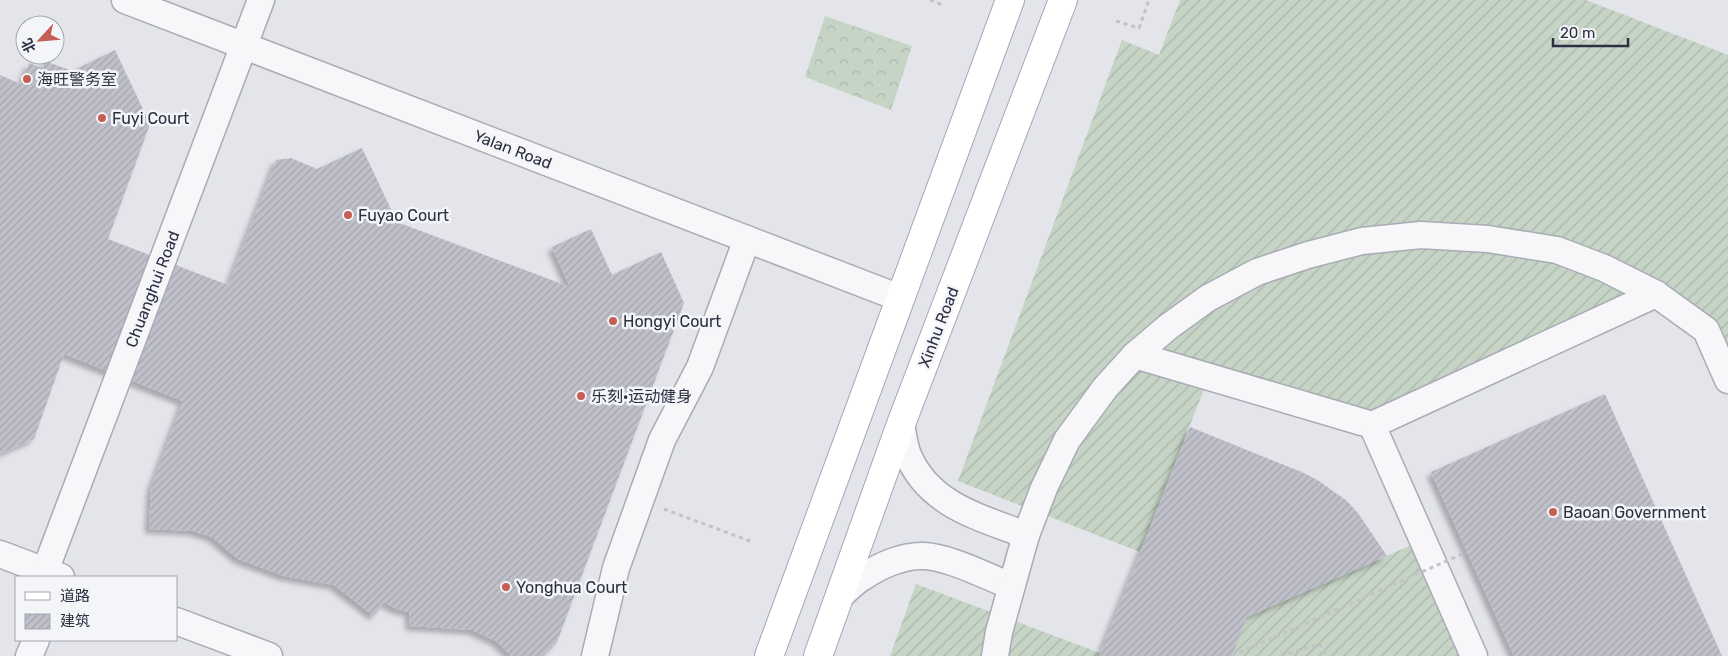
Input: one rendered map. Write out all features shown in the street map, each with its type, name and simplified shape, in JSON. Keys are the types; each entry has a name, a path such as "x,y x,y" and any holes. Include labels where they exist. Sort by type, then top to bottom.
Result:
{"main road":[{"path":"769,654 1010,0"},
{"name":"Xinhu Road","path":"818,656 901,424 1063,0"}],"street":[{"name":"Yalan Road","path":"125,0 900,298"},
{"name":"Chuanghui Road","path":"51,575 261,0"},
{"path":"995,656 999,632 1026,535 1044,488 1067,440 1105,388 1135,355 1168,326 1208,298 1257,272 1308,255 1362,241 1421,235 1488,239 1557,250 1604,268 1656,294 1706,330 1728,380"},
{"path":"595,656 616,568 662,440 700,367 747,239"},
{"path":"1135,355 1372,425 1656,294"},
{"path":"901,424 907,454 919,476 935,493 954,506 1026,535"},
{"path":"1372,425 1474,656"},
{"path":"0,554 51,575"},
{"path":"839,597 862,577 886,564 908,557 924,556 943,560 1011,586"},
{"path":"178,622 242,651 269,656"},
{"path":"29,656 36,641"}],"path":[{"path":"930,0 943,5"},
{"path":"1116,21 1139,28 1148,0"},
{"path":"641,500 750,541"},
{"path":"1232,656 1467,552"},
{"path":"1281,656 1320,644 1327,656"}],"green space":[{"path":"1180,0 1586,0 1728,55 1728,380 1706,330 1656,294 1372,425 1209,377 1140,552 958,481 1122,40 1159,55"},
{"path":"825,16 912,46 891,110 805,77"},
{"path":"1423,540 1474,656 1232,656 1247,617"},
{"path":"916,584 1100,653 1099,656 890,656"}],"building":[{"path":"115,50 150,124 108,239 228,285 276,160 291,158 317,169 362,148 397,222 570,287 552,247 591,229 612,275 661,252 684,303 557,642 543,656 511,656 496,641 472,630 410,626 409,612 396,609 384,602 374,616 334,585 284,576 238,559 212,537 193,531 149,529 151,487 183,401 64,354 34,439 0,454 0,75 21,84 28,65 42,68 43,65 56,65 72,71"},
{"name":"Baoan Government","path":"1605,394 1722,656 1514,656 1431,472"},
{"path":"1190,427 1304,473 1319,481 1347,501 1358,513 1387,556 1247,617 1232,656 1099,656"}],"place":[{"name":"海旺警务室","path":"27,79"},
{"name":"Fuyi Court","path":"102,118"},
{"name":"Fuyao Court","path":"348,215"},
{"name":"Hongyi Court","path":"613,321"},
{"name":"乐刻·运动健身","path":"581,396"},
{"name":"Baoan Government","path":"1553,512"},
{"name":"Yonghua Court","path":"506,587"}]}
